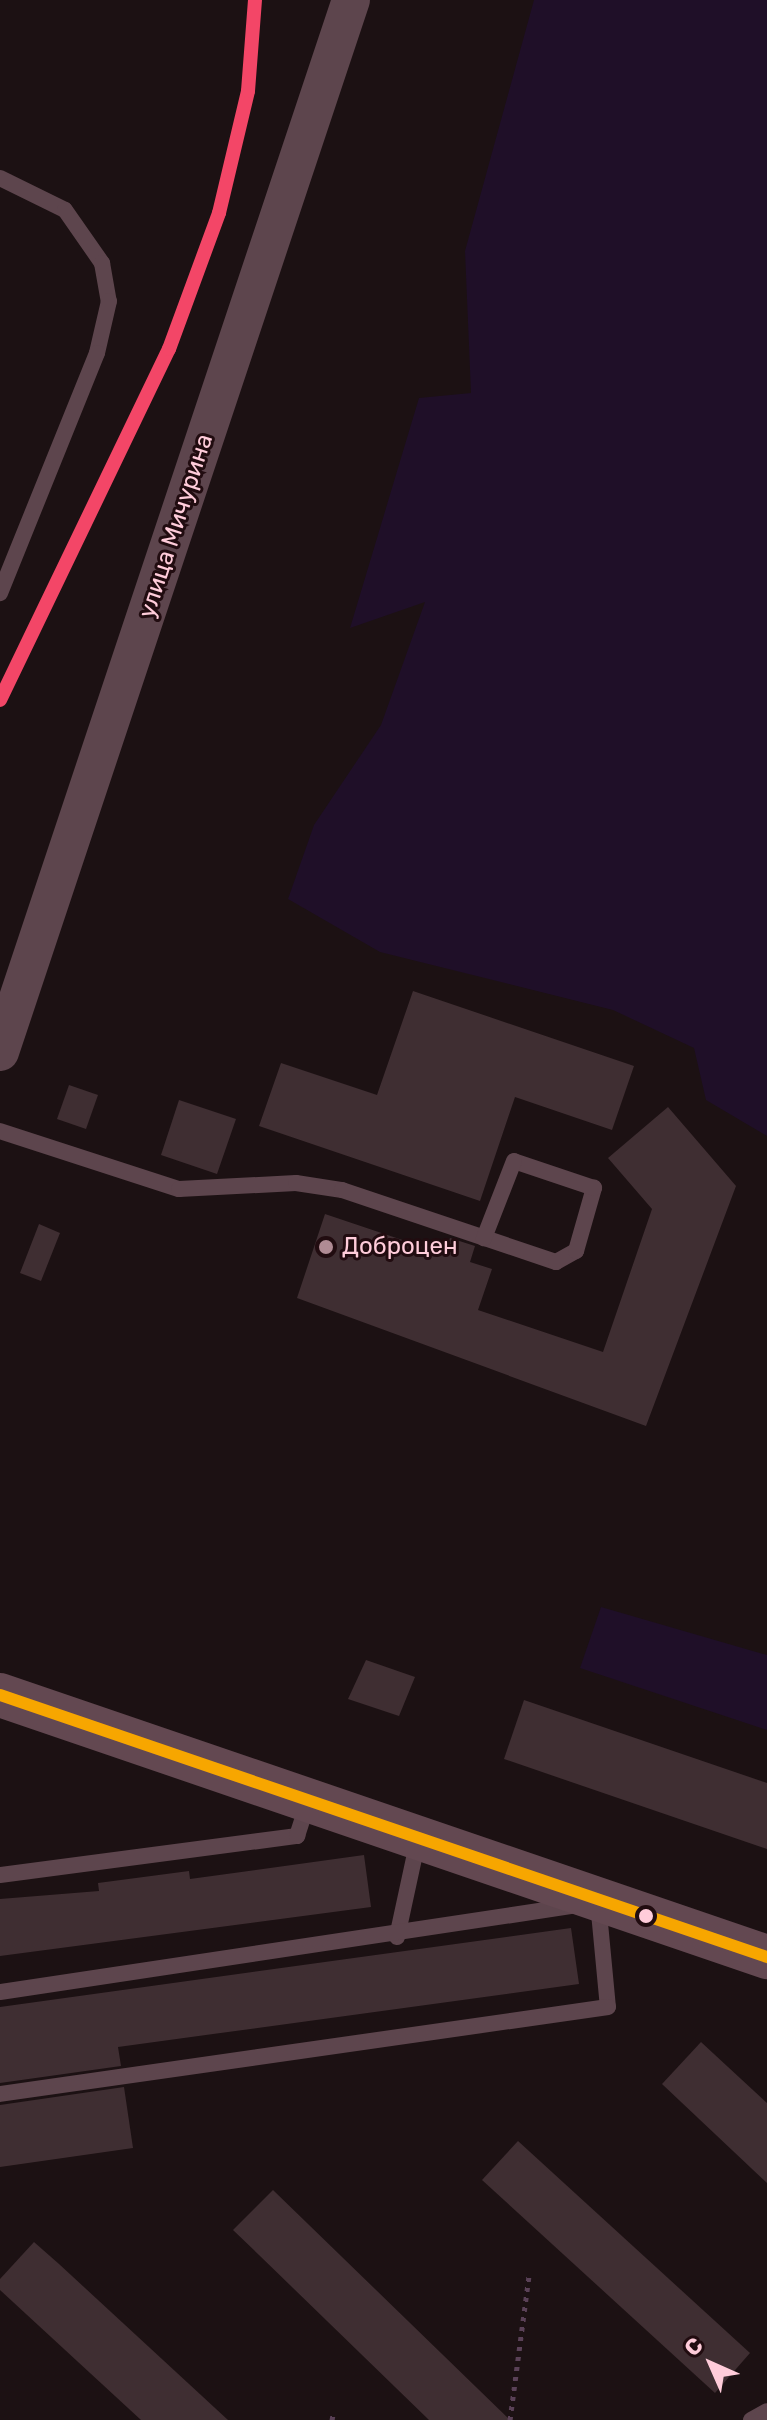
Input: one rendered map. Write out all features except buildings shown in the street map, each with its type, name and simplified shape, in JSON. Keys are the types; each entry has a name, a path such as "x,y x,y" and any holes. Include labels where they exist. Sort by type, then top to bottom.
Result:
{"main road":[{"path":"0,1695 419,1835 598,1902 767,1957"}],"street":[{"name":"улица Мичурина","path":"0,1052 11,980 351,0"}],"lane":[{"path":"0,178 65,210 102,263 109,301 97,353 0,593"},
{"path":"0,1131 161,1185 321,1186 556,1262 571,1259 594,1188 514,1161 484,1238"},
{"path":"0,1875 297,1836 310,1798"},
{"path":"397,1937 419,1835"},
{"path":"0,1992 397,1937 598,1902 608,2007 0,2094"},
{"path":"751,2420 767,2411"}],"path":[{"path":"510,2420 529,2276"}],"shaded area":[{"path":"534,0 767,0 767,1136 706,1100 694,1048 613,1010 380,952 288,899 314,825 381,725 425,602 350,628 419,398 471,393 465,251"},
{"path":"601,1607 767,1655 767,1730 580,1668"}],"transit line":[{"path":"0,700 169,349 219,213 248,91 255,0"},
{"path":"0,1695 767,1957"}],"place":[{"name":"Доброцен","path":"326,1247"}]}
